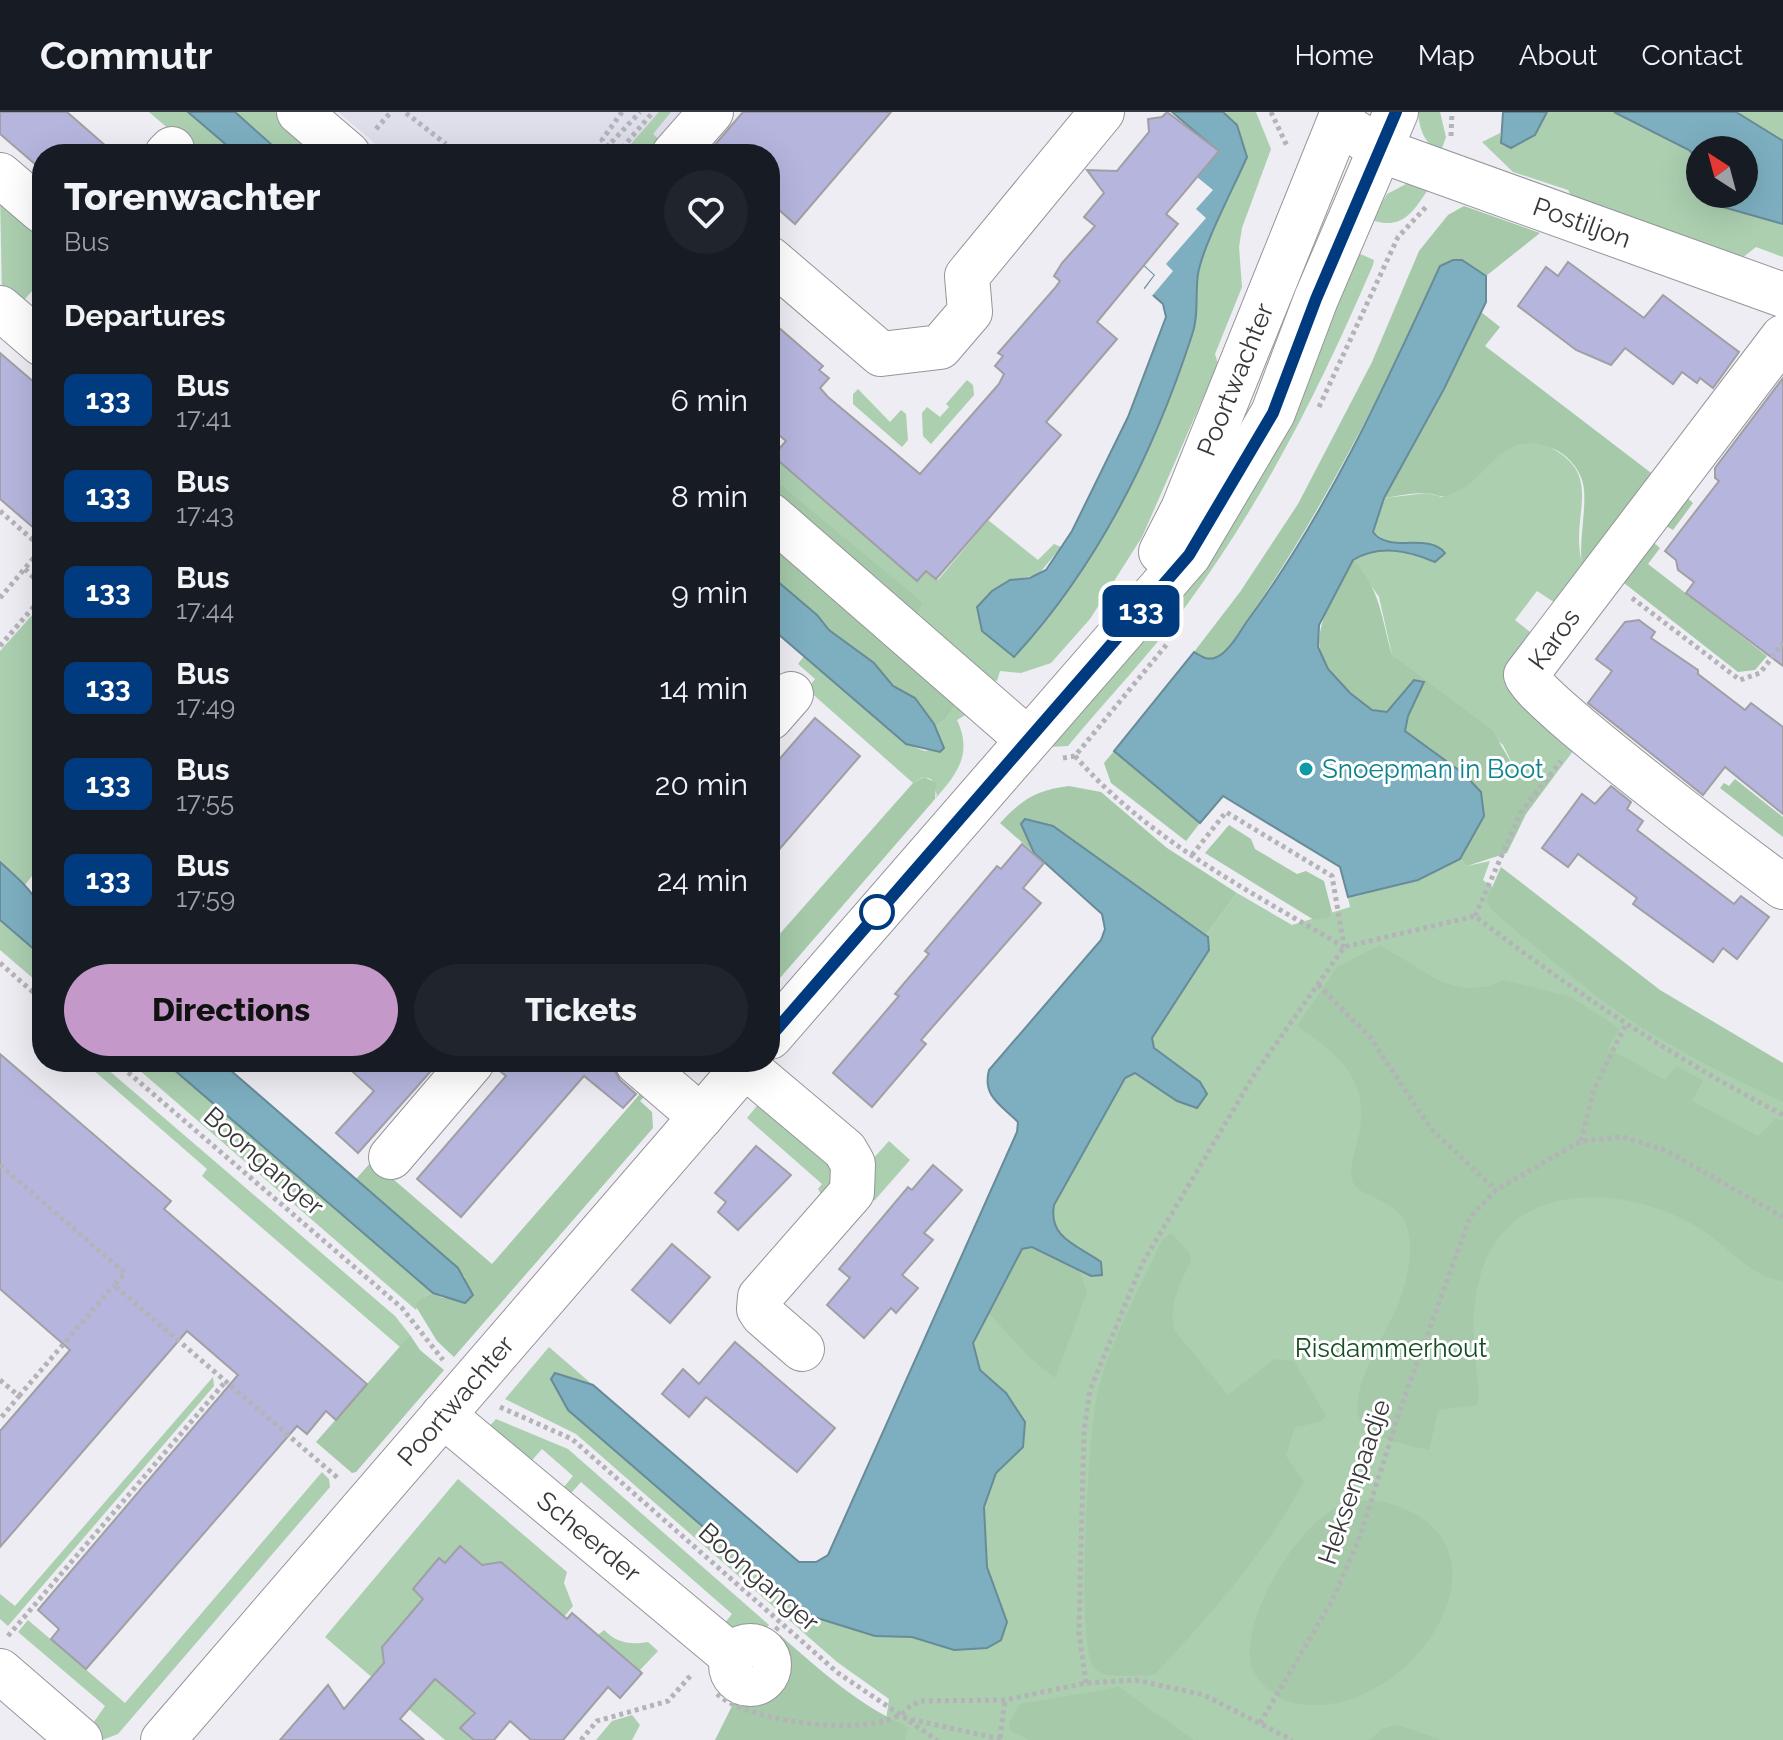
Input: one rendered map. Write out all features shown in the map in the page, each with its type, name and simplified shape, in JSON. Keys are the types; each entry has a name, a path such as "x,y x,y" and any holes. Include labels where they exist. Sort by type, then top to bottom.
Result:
{"street":[{"path":"299,112 362,143"},
{"path":"683,144 711,112"},
{"path":"780,268 881,354 940,347 970,312 967,276 1102,112"},
{"name":"Postiljon","path":"1336,115 1388,131 1783,295"},
{"name":"Poortwachter","path":"1114,643 1183,509 1336,115"},
{"name":"Poortwachter","path":"780,1025 1189,555 1262,436 1388,131"},
{"path":"0,175 32,202"},
{"name":"Karos","path":"1783,337 1526,675 1533,689 1783,887"},
{"path":"780,524 1027,739"},
{"path":"391,1157 463,1072"},
{"path":"649,1072 701,1117"},
{"name":"Poortwachter","path":"163,1740 739,1072"},
{"path":"770,1072 845,1150 853,1164 852,1192 760,1297 759,1309 763,1315 802,1349"},
{"name":"Scheerder","path":"443,1415 742,1650"},
{"path":"0,1671 80,1740"}],"path":[{"path":"362,143 391,112"},
{"path":"405,112 446,144"},
{"path":"606,144 602,140 603,135 622,112"},
{"path":"610,144 640,112"},
{"path":"626,144 653,112"},
{"path":"0,511 32,539"},
{"path":"0,598 32,560"},
{"path":"25,569 32,576"},
{"path":"1601,575 1740,680 1760,673 1783,643"},
{"path":"0,646 32,609"},
{"path":"1475,916 1521,812 1584,731"},
{"path":"1075,756 1097,781 1192,855 1344,947"},
{"path":"1192,855 1226,812 1266,836 1332,876 1344,947"},
{"path":"1086,1683 1079,1632 1084,1430 1090,1390 1142,1264 1254,1075 1344,947 1475,916"},
{"path":"1475,916 1564,985 1711,1078 1783,1115"},
{"path":"0,963 32,991"},
{"path":"1318,985 1370,1037 1431,1129 1496,1190"},
{"path":"1581,1141 1594,1089 1626,1024"},
{"name":"Boonganger","path":"128,1072 402,1308 447,1365"},
{"name":"Heksenpaadje","path":"1260,1723 1332,1601 1359,1539 1400,1410 1470,1217 1496,1190 1581,1141 1623,1137 1667,1151 1783,1217"},
{"path":"0,1165 125,1273 0,1419"},
{"path":"114,1285 367,1503"},
{"path":"0,1380 19,1396"},
{"path":"0,1645 226,1381"},
{"name":"Boonganger","path":"504,1409 572,1439 742,1650 838,1673 905,1718 1001,1739"},
{"path":"581,1740 597,1721 668,1701 742,1650"},
{"path":"871,1733 895,1726 905,1718 910,1706 921,1701 1005,1700 1086,1683 1136,1680 1170,1685 1204,1695 1292,1740"},
{"path":"1001,1739 1005,1700"},
{"path":"725,1701 821,1735"},
{"path":"905,1718 937,1740"}],"shaded area":[{"path":"338,112 724,112 697,144 375,144"}],"green space":[{"path":"149,112 188,112 225,144 186,144"},
{"path":"235,112 275,112 312,144 271,144"},
{"path":"659,112 671,112 653,134 662,142 660,144 631,144"},
{"path":"1223,112 1256,112 1271,149 1242,228 1239,247 1242,287 1215,354 1218,364 1142,537 1090,619 1051,663 1021,673 1000,671 997,681 991,679 780,502 780,462 917,581 926,570 938,580 988,520 1038,560 1054,544 1061,547 1038,575 1010,580 1014,657 1072,585 1097,546 1160,422 1194,328 1201,262 1247,157 1237,125"},
{"path":"1418,112 1440,112 1446,137 1441,151 1435,149 1424,136"},
{"path":"1547,112 1614,112 1686,148 1686,208 1726,208 1783,224 1783,257 1756,247 1742,258 1575,202 1568,190 1513,172 1482,142 1500,133 1501,143 1511,148 1524,142"},
{"path":"1736,112 1783,112 1783,141 1778,138"},
{"path":"1408,183 1429,188 1412,211 1391,223 1372,220 1387,194"},
{"path":"0,196 32,224 32,291 24,300 2,295"},
{"path":"1464,206 1540,233 1486,276 1462,260 1440,266 1368,416 1287,560 1224,653 1209,658 1198,655 1194,652 1240,592 1298,504 1372,362 1419,251 1448,215"},
{"path":"1358,253 1374,260 1373,265 1312,398 1241,524 1186,606 1143,659 1068,746 1050,747"},
{"path":"1481,312 1500,327 1485,346 1659,479 1582,565 1584,488 1578,470 1554,449 1535,443 1519,445 1494,460 1460,490 1444,496 1421,493 1384,498 1445,389"},
{"path":"967,380 973,385 974,395 931,444 923,436 922,413 927,407 940,417 949,407 946,404"},
{"path":"858,389 890,422 901,410 906,414 908,440 902,447 853,404 853,394"},
{"path":"1538,442 1562,454 1575,468 1581,483 1580,555 1587,575 1563,608 1537,591 1515,620 1539,639 1577,746 1555,775 1515,769 1503,745 1392,655 1379,597 1353,560 1382,549 1402,549 1430,560 1431,545 1386,541 1373,532 1384,498 1427,493 1442,497 1512,446"},
{"path":"780,484 922,603 918,612 912,614 780,502"},
{"path":"1684,495 1693,503 1673,530 1666,526 1654,543 1660,548 1648,564 1767,656 1755,670 1738,672 1615,576"},
{"path":"780,549 958,702 946,719 935,727 915,698 893,686 874,663 829,630 817,615 780,584"},
{"path":"1353,560 1375,593 1392,655 1492,730 1515,769 1555,775 1526,814 1507,853 1467,866 1460,859 1484,816 1481,792 1405,731 1408,716 1424,682 1414,680 1387,712 1377,711 1365,705 1340,683 1323,660 1320,648 1322,623"},
{"path":"32,615 32,876 25,885 0,862 0,651"},
{"path":"804,656 906,744 925,751 943,748 935,727 946,719 958,702 967,714 957,720 962,732 963,753 956,772 935,799 937,795 931,779 923,777 913,783 807,689 815,679 798,664"},
{"path":"1114,751 1200,823 1186,841 1111,783 1104,763"},
{"path":"924,777 936,783 935,799 780,978 780,934 913,783"},
{"path":"1735,779 1783,817 1783,837 1720,788 1724,783 1729,786"},
{"path":"1069,786 1101,792 1167,848 1237,893 1206,935 1053,826 1022,824 1034,853 1000,823 1031,797"},
{"path":"1229,825 1251,839 1255,849 1297,874 1306,871 1324,881 1332,912 1329,917 1314,920 1205,853"},
{"name":"Risdammerhout","path":"1460,859 1467,866 1490,861 1483,880 1649,1005 1783,1081 1783,1740 883,1740 889,1699 837,1662 576,1434 505,1399 549,1347 594,1386 555,1372 551,1379 790,1602 814,1617 874,1636 946,1343 1209,949 1206,935 1237,893 1292,925 1350,907 1348,898 1420,880"},
{"path":"1501,867 1660,990 1783,1063 1783,1102 1656,1037 1601,999 1538,949 1493,911 1486,901"},
{"path":"0,920 32,947 32,977 0,950"},
{"path":"1380,945 1441,982 1463,988 1486,987 1504,980 1571,997 1620,1029 1608,1048 1665,1080 1677,1066 1703,1081 1692,1101 1758,1136 1776,1118 1783,1121 1783,1281 1750,1268 1702,1230 1644,1204 1611,1198 1579,1198 1548,1204 1521,1217 1499,1237 1483,1267 1475,1300 1474,1323 1477,1405 1438,1410 1429,1450 1388,1439 1366,1428 1359,1416 1361,1384 1402,1293 1407,1277 1409,1235 1397,1211 1353,1183 1351,1174 1361,1120 1357,1089 1343,1064 1297,1026 1337,967"},
{"path":"95,1072 111,1072 395,1316 410,1335 400,1347 202,1176 207,1169"},
{"path":"142,1072 177,1072 433,1293 421,1298 416,1310"},
{"path":"646,1087 650,1090 640,1101 652,1112 653,1128 454,1357 437,1341 415,1305 421,1298 433,1293 443,1298 465,1277 356,1179 372,1161 492,1264"},
{"path":"765,1096 845,1170 821,1194 818,1189 822,1184 747,1118"},
{"path":"889,1141 910,1160 874,1201 867,1192 863,1170"},
{"path":"1171,1233 1190,1253 1191,1260 1174,1304 1175,1331 1228,1395 1275,1359 1294,1361 1326,1416 1320,1422 1295,1427 1286,1456 1304,1482 1271,1535 1216,1607 1154,1675 1107,1674 1095,1669 1089,1653 1085,1621 1085,1533 1095,1407 1099,1386 1119,1330 1162,1240"},
{"path":"1031,1247 1080,1272 1087,1292 1055,1378 1028,1356 987,1311 1022,1249"},
{"path":"410,1335 420,1350 444,1370 352,1473 316,1442"},
{"path":"213,1377 214,1386 8,1626 0,1619 0,1594 15,1606"},
{"path":"496,1419 568,1449 769,1625 762,1633 747,1627 732,1632 720,1629 732,1614 581,1482 565,1500 558,1494 573,1476 542,1449 526,1467 487,1429"},
{"path":"322,1472 329,1479 330,1487 118,1734 102,1740 89,1729 105,1706 18,1632 28,1620 125,1703"},
{"path":"458,1479 567,1572 564,1583 573,1606 564,1617 501,1562 488,1571 445,1563 439,1559 413,1589 424,1599 382,1646 383,1652 447,1665 474,1712 460,1728 473,1740 445,1740 325,1637"},
{"path":"1374,1500 1424,1519 1448,1550 1451,1588 1437,1627 1409,1663 1372,1690 1329,1704 1284,1700 1262,1683 1251,1666 1251,1639 1266,1592 1295,1545 1313,1526 1331,1511 1349,1502"},
{"path":"604,1630 624,1642 648,1642 658,1651 640,1670 642,1673 598,1635"},
{"path":"780,1635 856,1698 908,1727 905,1740 715,1740 736,1698 752,1701 777,1689 783,1664 774,1640"},
{"path":"1119,1687 1194,1740 1028,1740 1010,1730 1009,1723 1020,1704"},
{"path":"632,1715 640,1725 632,1740 596,1740 612,1721"},
{"path":"1398,1725 1441,1740 1369,1740 1382,1729"}],"water":[{"path":"188,112 235,112 271,144 225,144"},
{"path":"1172,112 1223,112 1237,125 1247,157 1201,262 1192,335 1141,464 1120,506 1072,585 1014,657 982,631 977,607 992,591 1010,580 1030,578 1046,570 1072,531 1128,417 1166,317 1163,304 1145,288 1155,275 1144,265 1178,224 1166,214 1218,151"},
{"path":"1503,112 1547,112 1535,135 1511,148 1501,143"},
{"path":"1614,112 1736,112 1783,141 1783,224 1726,208 1758,208 1758,136 1686,136 1686,148"},
{"path":"1462,260 1486,276 1486,302 1444,389 1384,498 1373,532 1389,542 1429,544 1445,553 1435,562 1394,551 1374,552 1353,560 1319,625 1318,647 1328,669 1350,693 1372,710 1387,712 1414,680 1424,682 1408,716 1405,731 1464,774 1481,792 1484,816 1460,859 1418,880 1348,897 1340,867 1223,796 1200,823 1114,751 1194,652 1202,657 1217,657 1238,635 1304,536 1329,492 1376,403 1440,266"},
{"path":"780,584 817,615 829,630 874,663 893,686 915,698 934,724 944,748 940,752 906,744 780,636"},
{"path":"1025,819 1053,826 1208,937 1209,950 1152,1038 1154,1048 1200,1082 1207,1094 1197,1108 1177,1101 1135,1073 1125,1078 1054,1205 1053,1216 1060,1233 1101,1262 1102,1275 1091,1276 1032,1247 1022,1249 973,1343 980,1370 1006,1393 1025,1422 1023,1447 996,1473 984,1507 987,1567 1007,1622 1001,1640 987,1648 954,1650 912,1637 875,1636 814,1617 790,1602 568,1410 551,1379 555,1373 593,1385 799,1562 816,1562 828,1555 1017,1132 1018,1122 1000,1105 988,1087 989,1070 1101,940 1105,929 1102,914 1034,853 1021,824"},
{"path":"0,862 32,894 32,947 0,920"},
{"path":"177,1072 233,1072 458,1268 473,1295 465,1303 433,1293"}],"pier":[{"path":"1197,177 1213,190 1196,209 1206,218 1166,264 1173,271 1152,296 1144,290 1155,275 1144,265 1178,224 1166,214"}],"building":[{"path":"0,112 67,112 104,144 32,144 32,161 0,134"},
{"path":"743,112 891,112 795,224 780,211 780,144 716,144"},
{"path":"1167,112 1219,151 1166,214 1178,224 1097,322 1117,339 1046,422 1061,435 936,579 926,571 917,581 780,462 780,448 786,441 780,436 780,329 823,366 819,370 829,378 820,388 828,397 920,474 999,384 1004,374 995,366 1003,356 998,353 1055,288 1060,281 1054,276 1062,263 1095,226 1084,217 1104,193 1087,170 1117,171 1149,132 1148,119 1162,117"},
{"path":"1568,262 1644,318 1663,295 1739,352 1713,388 1700,378 1697,383 1682,372 1673,384 1625,348 1611,365 1576,350 1518,306 1546,267 1558,276"},
{"path":"0,353 32,380 32,526 0,499"},
{"path":"1783,378 1783,666 1686,593 1694,582 1678,570 1676,560 1665,551 1719,481 1715,478 1715,468"},
{"path":"1639,620 1655,632 1651,638 1698,670 1698,674 1745,710 1751,703 1783,727 1783,814 1725,767 1703,795 1588,703 1612,671 1596,659 1625,622"},
{"path":"815,718 860,756 780,848 780,758"},
{"path":"1611,786 1631,802 1627,809 1643,821 1637,830 1734,904 1741,896 1769,917 1737,959 1723,948 1713,962 1633,904 1637,898 1578,854 1568,867 1542,848 1582,794 1595,804"},
{"path":"1022,844 1044,863 1023,888 1041,903 921,1040 926,1044 872,1107 833,1073 899,996 895,994 929,954 925,951 997,866 1001,869"},
{"path":"0,1054 171,1201 164,1209 367,1384 336,1420 326,1411 307,1434 297,1426 86,1669 51,1639 59,1629 38,1610 238,1375 187,1331 0,1547 0,1431 70,1350 0,1289"},
{"path":"353,1072 430,1072 358,1153 336,1133 374,1091"},
{"path":"501,1072 616,1072 636,1094 623,1108 584,1076 461,1217 417,1179 506,1076"},
{"path":"756,1146 791,1175 738,1230 718,1212 726,1202 715,1193"},
{"path":"933,1165 962,1190 924,1233 933,1240 902,1275 918,1288 896,1313 891,1308 864,1338 827,1305 850,1278 839,1269 908,1187 912,1190"},
{"path":"672,1244 710,1277 670,1323 632,1290"},
{"path":"735,1342 835,1428 797,1472 706,1397 689,1417 662,1394 683,1369 699,1384"},
{"path":"460,1546 482,1565 501,1562 567,1619 572,1613 642,1673 620,1698 608,1687 563,1740 531,1740 510,1721 494,1740 474,1740 460,1728 475,1713 435,1679 400,1719 424,1740 280,1740 328,1685 344,1709 384,1663 382,1647 423,1599 413,1589 439,1558 445,1563"}],"bus line":[{"name":"133","path":"780,1025 1189,555 1273,413 1316,299 1396,112"}],"place":[{"name":"Snoepman in Boot","path":"1306,769"}]}
